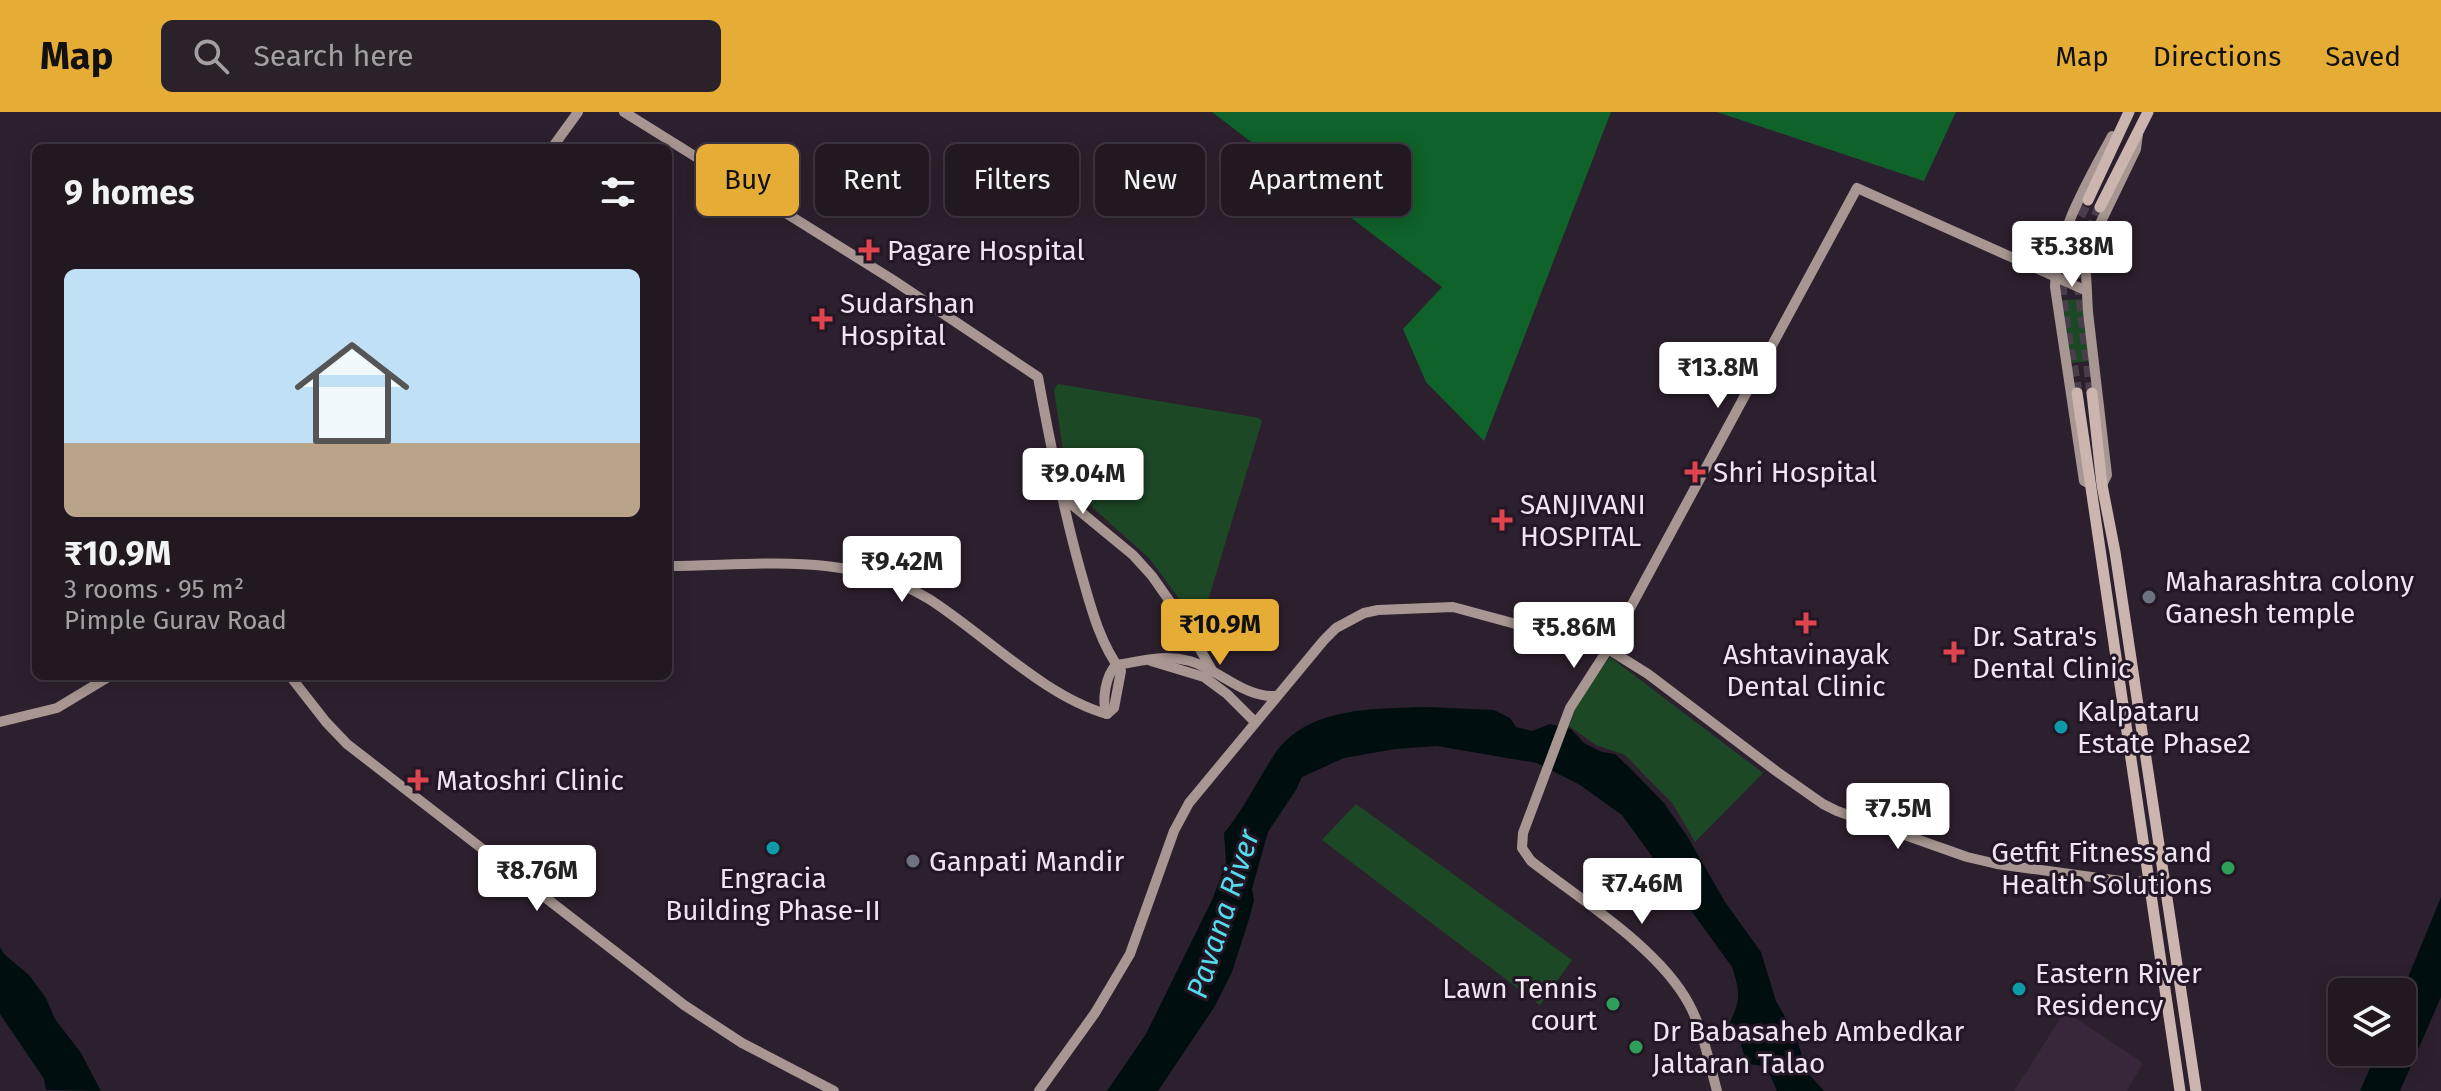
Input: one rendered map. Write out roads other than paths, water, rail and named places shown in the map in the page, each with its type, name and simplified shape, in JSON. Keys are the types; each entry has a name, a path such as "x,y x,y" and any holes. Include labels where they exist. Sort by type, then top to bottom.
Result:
{"main road":[{"path":"2088,200 2129,112"},
{"path":"2100,207 2148,112"},
{"path":"2077,393 2096,485 2115,552 2196,1091"},
{"path":"2092,393 2096,485 2117,671 2180,1091"}],"street":[{"path":"555,144 578,112"},
{"path":"624,112 893,280 1038,377 1059,494 1092,611 1111,659 1121,671 1114,708 1107,714 1088,708 1045,683 929,599 875,575 836,567 788,563 672,566"},
{"path":"2129,112 2111,138 2073,215 2060,246 2055,277 2084,481 2096,485 2107,475 2085,255 2136,149 2138,133"},
{"path":"1717,1091 1696,1018 1664,970 1644,950 1524,855 1521,842 1570,708 1608,649 1857,188 2087,291"},
{"path":"1059,494 1141,563 1194,637 1213,672"},
{"path":"1039,1091 1095,1013 1130,954 1181,816 1276,696 1336,628 1364,613 1378,610 1453,607 1608,649 1648,674 1823,804 1967,857 2084,877 2128,882 2164,880"},
{"path":"1151,661 1157,657 1167,657 1188,661 1253,694 1276,696"},
{"path":"1116,665 1151,661 1204,677 1227,694 1255,722"},
{"path":"0,719 58,702 92,680"},
{"path":"0,719 57,708 103,680"},
{"path":"293,680 326,722 357,752 684,1005 742,1043 834,1091"}],"water":[{"name":"Pavana River","path":"1426,707 1494,710 1510,718 1516,727 1532,731 1550,724 1571,729 1584,743 1602,752 1615,754 1631,769 1664,803 1725,902 1761,952 1776,1001 1796,1036 1807,1072 1824,1091 1777,1091 1763,1068 1747,1065 1738,1034 1729,1024 1738,996 1732,967 1622,815 1580,785 1537,763 1437,746 1344,758 1302,777 1268,832 1252,889 1254,900 1250,916 1232,972 1215,1006 1158,1091 1107,1091 1146,1034 1212,900 1226,863 1224,833 1274,755 1304,727 1323,719 1364,710"},
{"path":"2441,897 2441,997 2416,1054 2416,978 2408,978"},
{"path":"0,947 29,975 46,998 55,1019 81,1053 101,1091 46,1090 44,1079 0,1014"},
{"path":"2371,1066 2411,1066 2400,1091 2360,1091"}],"tunnel":[{"path":"2077,393 2064,319 2062,262 2073,228 2088,200"},
{"path":"2092,393 2077,264 2100,207"}],"place":[{"name":"Pagare Hospital","path":"869,250"},
{"name":"Sudarshan Hospital","path":"822,319"},
{"name":"Shri Hospital","path":"1695,472"},
{"name":"SANJIVANI HOSPITAL","path":"1502,520"},
{"name":"Maharashtra colony Ganesh temple","path":"2149,597"},
{"name":"Ashtavinayak Dental Clinic","path":"1806,623"},
{"name":"Dr. Satra's Dental Clinic","path":"1954,652"},
{"name":"Kalpataru Estate Phase2","path":"2061,727"},
{"name":"Matoshri Clinic","path":"418,780"},
{"name":"Engracia Building Phase-II","path":"773,848"},
{"name":"Ganpati Mandir","path":"913,861"},
{"name":"Getfit Fitness and Health Solutions","path":"2228,868"},
{"name":"Eastern River Residency","path":"2019,989"},
{"name":"Lawn Tennis court","path":"1613,1004"},
{"name":"Dr Babasaheb Ambedkar Jaltaran Talao","path":"1636,1047"}]}
